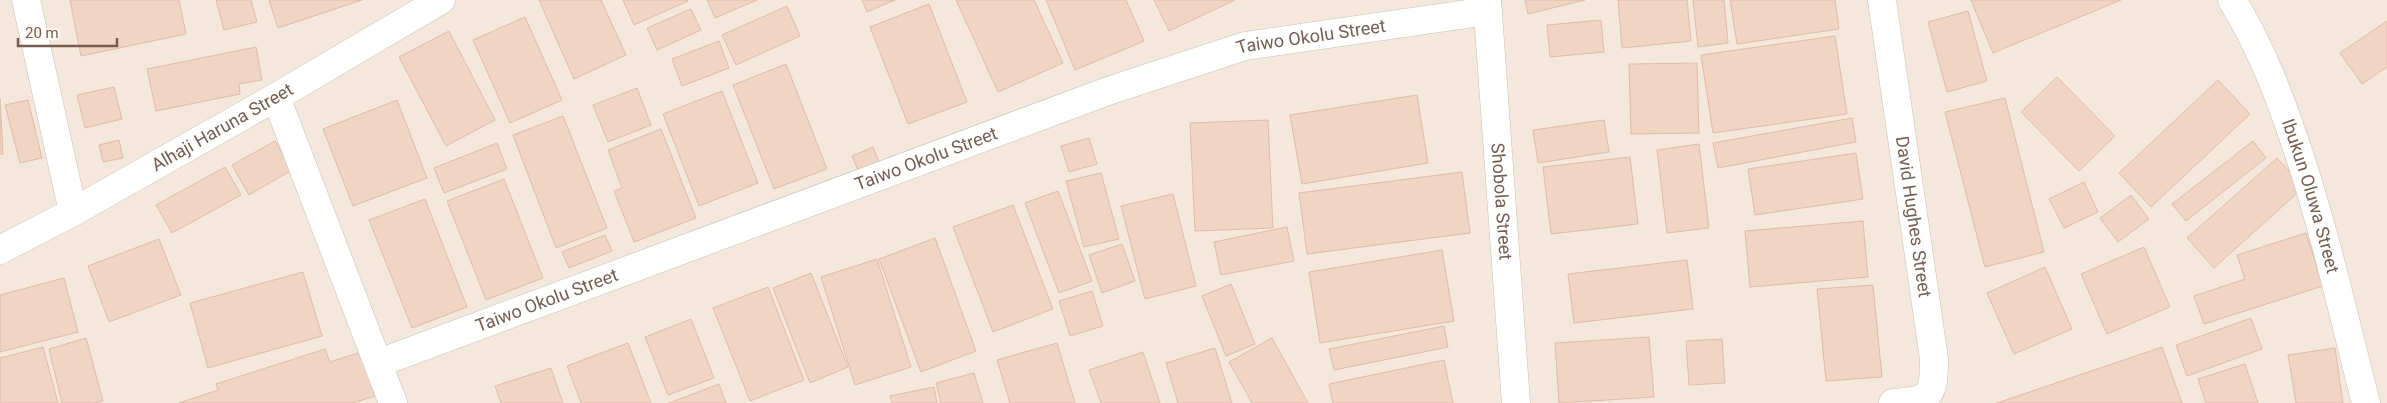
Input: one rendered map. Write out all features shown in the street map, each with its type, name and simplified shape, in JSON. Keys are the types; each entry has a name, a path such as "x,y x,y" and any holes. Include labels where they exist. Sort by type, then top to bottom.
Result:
{"street":[{"path":"26,0 73,212"},
{"name":"Alhaji Haruna Street","path":"0,250 73,212 276,97 441,0"},
{"name":"David Hughes Street","path":"1882,0 1934,359 1934,383 1928,394 1920,401 1893,403"},
{"name":"Ibukun Oluwa Street","path":"2232,0 2253,33 2288,120 2324,232 2366,403"},
{"name":"Taiwo Okolu Street","path":"379,363 1108,90 1236,49 1487,6"},
{"name":"Shobola Street","path":"1487,6 1516,403"},
{"path":"276,97 393,403"}],"shaded area":[{"path":"0,0 2387,0 2387,403 0,403"}],"building":[{"path":"70,0 179,0 186,34 81,56"},
{"path":"216,0 251,0 257,22 224,30"},
{"path":"269,0 362,0 278,28"},
{"path":"539,0 601,0 626,55 574,79"},
{"path":"623,0 687,0 688,1 634,25"},
{"path":"707,0 757,0 715,18"},
{"path":"862,0 895,0 867,12"},
{"path":"956,0 1034,0 1063,63 998,92"},
{"path":"1046,0 1126,0 1144,41 1075,70"},
{"path":"1154,0 1235,0 1169,31"},
{"path":"1525,0 1585,0 1528,14"},
{"path":"1618,0 1687,0 1691,41 1622,48"},
{"path":"1693,0 1724,0 1728,43 1698,47"},
{"path":"1730,0 1835,0 1839,29 1737,44"},
{"path":"1971,0 2121,0 1993,53"},
{"path":"929,4 967,102 908,124 870,27"},
{"path":"787,6 800,36 736,65 722,35"},
{"path":"691,9 701,30 657,50 647,28"},
{"path":"1968,11 1987,81 1947,92 1928,22"},
{"path":"525,17 562,100 510,123 473,40"},
{"path":"1601,20 1604,52 1550,57 1547,25"},
{"path":"2387,21 2387,67 2362,84 2340,53"},
{"path":"449,31 495,120 446,146 399,57"},
{"path":"1835,36 1847,114 1713,133 1701,55"},
{"path":"719,41 729,68 682,86 672,59"},
{"path":"256,47 262,80 239,84 240,94 156,111 147,69"},
{"path":"1697,63 1699,133 1631,134 1629,64"},
{"path":"786,64 827,169 774,189 733,85"},
{"path":"2057,77 2115,136 2079,171 2021,112"},
{"path":"2218,80 2250,114 2151,207 2119,173"},
{"path":"114,87 122,119 85,128 77,95"},
{"path":"637,88 651,125 608,142 593,105"},
{"path":"722,91 758,183 699,206 663,114"},
{"path":"1417,95 1428,163 1302,184 1290,115"},
{"path":"0,98 3,154 0,154"},
{"path":"2005,98 2044,252 1985,267 1945,112"},
{"path":"28,100 42,158 20,163 5,105"},
{"path":"397,100 427,178 353,206 323,129"},
{"path":"563,116 607,228 556,248 513,135"},
{"path":"1852,118 1856,142 1718,168 1713,143"},
{"path":"1268,120 1273,228 1195,231 1190,123"},
{"path":"1604,120 1609,152 1538,163 1533,130"},
{"path":"661,129 696,218 634,242 614,191 622,188 608,150"},
{"path":"1089,138 1097,164 1069,172 1061,146"},
{"path":"119,140 123,158 103,162 99,145"},
{"path":"275,141 292,170 249,195 232,165"},
{"path":"2253,141 2266,158 2186,221 2172,204"},
{"path":"497,143 507,169 444,193 434,168"},
{"path":"1699,144 1709,228 1667,233 1657,150"},
{"path":"873,147 880,165 859,173 852,156"},
{"path":"1856,153 1863,199 1755,215 1748,169"},
{"path":"1630,157 1638,224 1551,234 1543,167"},
{"path":"2277,158 2304,187 2214,268 2187,238"},
{"path":"225,167 241,195 172,233 156,205"},
{"path":"1462,172 1470,233 1307,254 1299,193"},
{"path":"1101,173 1119,239 1084,247 1066,181"},
{"path":"504,179 543,278 486,300 447,201"},
{"path":"2084,182 2098,212 2064,228 2049,199"},
{"path":"1058,191 1092,281 1059,293 1025,203"},
{"path":"1173,194 1196,286 1145,299 1121,206"},
{"path":"2131,195 2149,219 2118,242 2100,218"},
{"path":"425,199 467,307 412,328 369,220"},
{"path":"1013,205 1053,309 993,332 953,227"},
{"path":"1863,221 1868,277 1750,287 1745,231"},
{"path":"1287,227 1294,261 1221,275 1214,242"},
{"path":"2306,233 2323,286 2204,324 2194,296 2245,279 2237,255"},
{"path":"605,235 612,251 569,268 562,252"},
{"path":"935,238 976,351 921,372 879,259"},
{"path":"159,239 181,295 109,322 88,266"},
{"path":"1122,244 1135,281 1102,293 1089,255"},
{"path":"2144,247 2170,307 2107,334 2081,274"},
{"path":"1442,250 1454,321 1320,343 1309,272"},
{"path":"877,259 911,367 855,385 821,277"},
{"path":"1687,260 1693,309 1574,323 1568,274"},
{"path":"2045,267 2072,329 2014,354 1987,293"},
{"path":"303,272 322,336 208,368 190,303"},
{"path":"811,273 848,367 810,383 773,288"},
{"path":"64,278 78,332 0,352 0,295"},
{"path":"1231,284 1255,344 1226,356 1202,296"},
{"path":"1873,285 1882,377 1826,381 1817,289"},
{"path":"768,287 804,380 750,401 713,308"},
{"path":"1092,291 1103,326 1070,336 1059,301"},
{"path":"2251,318 2262,349 2187,376 2176,345"},
{"path":"691,319 714,378 668,395 645,337"},
{"path":"1444,326 1448,347 1334,370 1329,349"},
{"path":"1649,337 1654,397 1559,403 1555,343"},
{"path":"86,338 103,401 93,403 62,403 49,349"},
{"path":"1272,338 1308,403 1252,403 1229,362"},
{"path":"1722,339 1725,383 1689,385 1686,341"},
{"path":"628,343 651,403 581,403 567,366"},
{"path":"1057,343 1075,403 1010,403 997,360"},
{"path":"43,347 58,403 0,403 0,358"},
{"path":"2162,347 2182,403 1997,403"},
{"path":"1215,348 1232,403 1178,403 1166,363"},
{"path":"2335,348 2343,403 2296,403 2288,355"},
{"path":"325,349 330,362 361,352 375,396 353,403 179,403 218,390 216,384"},
{"path":"1143,352 1160,403 1101,403 1089,370"},
{"path":"1444,360 1453,403 1333,403 1329,384"},
{"path":"2245,364 2258,403 2206,403 2198,379"},
{"path":"551,368 563,403 501,403 495,386"},
{"path":"974,373 983,403 941,403 936,383"},
{"path":"719,384 726,403 669,403"},
{"path":"934,387 937,403 892,403 890,396"}]}
